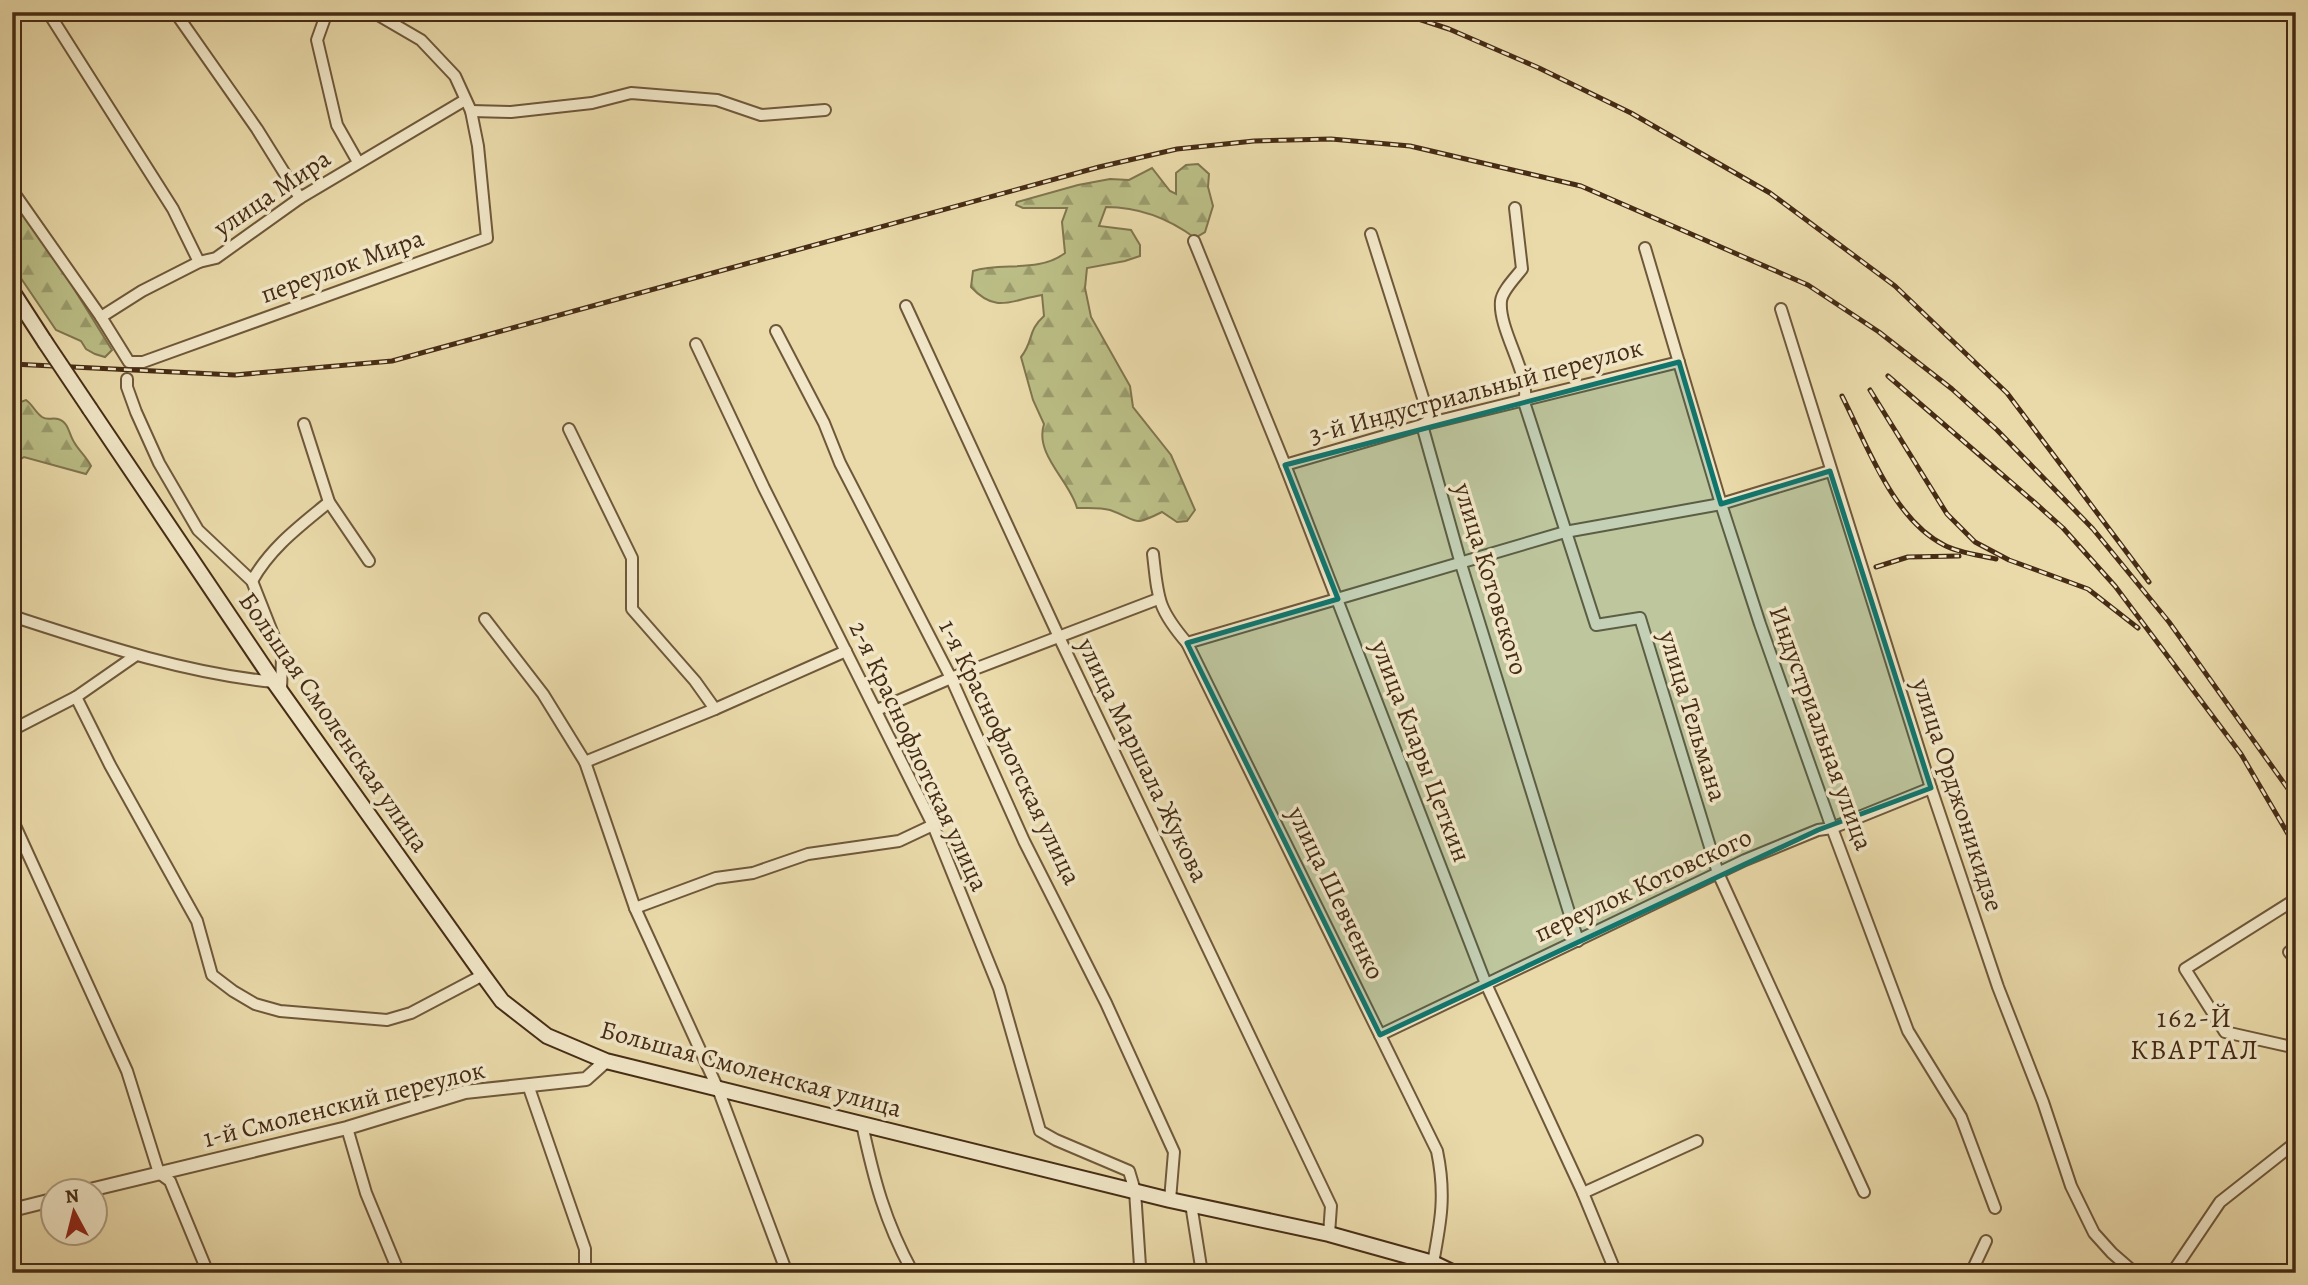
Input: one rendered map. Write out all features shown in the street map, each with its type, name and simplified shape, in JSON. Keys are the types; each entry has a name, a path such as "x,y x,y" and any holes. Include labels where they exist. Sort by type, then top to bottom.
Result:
{"main road":[{"name":"Большая Смоленская улица","path":"12,291 277,687 373,823 502,1001 548,1036 606,1061 1170,1200 1329,1234 1433,1263 1454,1273"}],"street":[{"path":"48,12 173,209 199,262"},
{"path":"175,12 257,129 300,198"},
{"path":"327,12 317,40 337,125 358,162"},
{"name":"переулок Мира","path":"101,317 129,362 143,362 487,238 478,146 471,111 455,76 421,40 373,12"},
{"path":"471,111 512,112 592,103 631,93 717,100 761,115 825,110"},
{"name":"улица Мира","path":"101,317 142,291 199,262 216,258 300,198 466,100"},
{"path":"12,190 101,317"},
{"name":"улица Тельмана","path":"1515,208 1522,269 1501,299 1503,320 1519,365 1526,397 1524,402 1596,625 1640,618 1718,873 1864,1192"},
{"name":"улица Котовского","path":"1371,234 1430,420 1422,425 1461,564 1578,941"},
{"name":"улица Клары Цеткин","path":"1194,241 1338,599 1486,984 1583,1193 1616,1273"},
{"name":"Индустриальная улица","path":"1645,248 1721,504 1832,828 1908,1031 1961,1117 1994,1208"},
{"name":"улица Маршала Жукова","path":"906,306 1059,637 1331,1206 1329,1234"},
{"name":"улица Орджоникидзе","path":"1781,309 1931,788 1998,987 2043,1101 2071,1186 2094,1233 2135,1273"},
{"name":"1-я Краснофлотская улица","path":"776,331 824,423 840,463 951,678 1024,841 1106,1003 1174,1152 1170,1200"},
{"name":"2-я Краснофлотская улица","path":"696,344 764,488 933,825 999,988 1040,1131 1129,1171 1135,1191"},
{"name":"3-й Индустриальный переулок","path":"1285,465 1422,425 1679,362"},
{"path":"12,616 135,656 277,687 282,657 252,581 198,530 159,463 136,412 127,387 127,379"},
{"path":"304,424 330,502 369,561"},
{"path":"569,429 632,558 632,609 695,681 715,709"},
{"path":"1187,643 1565,531 1721,504 1830,471"},
{"path":"252,581 264,560 286,537 330,502"},
{"name":"улица Шевченко","path":"1153,554 1158,600 1169,622 1187,643 1437,1151 1443,1178 1443,1209 1433,1263"},
{"path":"877,710 951,678 1158,600"},
{"path":"485,619 543,694 585,762 635,908 718,1089 787,1273"},
{"path":"585,762 715,709 846,651"},
{"path":"12,730 76,696 135,656"},
{"path":"76,696 110,765 197,921 212,975 233,991 255,1004 280,1011 387,1020 411,1013 483,975"},
{"name":"переулок Котовского","path":"1380,1035 1718,873 1818,830 1832,828 1931,788"},
{"path":"12,819 127,1072 159,1173 170,1181 208,1273"},
{"path":"635,908 716,878 753,873 808,854 899,841 933,825"},
{"path":"2296,899 2185,969 2225,1032 2296,1048"},
{"name":"1-й Смоленский переулок","path":"108,1186 347,1128 465,1092 586,1079 606,1061"},
{"path":"528,1085 585,1249 585,1273"},
{"path":"862,1124 873,1179 894,1239 913,1273"},
{"path":"347,1128 366,1193 399,1273"},
{"path":"1583,1193 1697,1141"},
{"path":"2172,1273 2220,1202 2296,1142"},
{"path":"1135,1191 1142,1273"},
{"path":"12,1210 38,1204"},
{"path":"1191,1204 1202,1273"},
{"path":"1971,1273 1986,1241"}],"highlighted area":[{"path":"1679,362 1721,504 1830,471 1931,788 1818,830 1380,1035 1187,643 1338,599 1285,465"}],"green space":[{"path":"1198,164 1209,174 1208,187 1213,206 1205,232 1195,238 1153,215 1106,207 1099,226 1131,230 1140,245 1140,256 1087,268 1085,288 1091,317 1130,386 1133,407 1171,455 1195,510 1187,521 1177,522 1162,512 1135,521 1106,509 1077,508 1048,457 1042,435 1044,424 1033,400 1021,357 1035,326 1044,316 1042,295 996,303 971,287 973,271 1044,263 1065,253 1062,222 1067,208 1023,208 1016,205 1017,202 1078,185 1110,179 1129,180 1152,168 1170,191 1176,194 1176,173 1186,165"},
{"path":"12,189 112,350 105,357 86,349 81,341 56,330 12,265"},
{"path":"26,400 42,417 58,419 67,426 72,439 91,466 86,474 24,457 12,465 12,405"}],"railway":[{"path":"1397,12 1449,29 1539,68 1631,113 1770,193 1895,286 2007,393 2149,582"},
{"path":"12,364 235,375 392,361 1099,167 1177,149 1254,141 1331,139 1410,146 1581,186 1808,285 1879,332 1952,389 1997,430 2093,529 2169,622 2296,800"},
{"path":"1888,376 2063,528 2115,586 2241,754 2288,834"},
{"path":"1870,390 1947,514 1975,542 2009,560 2088,589 2138,628"},
{"path":"1842,396 1883,479 1910,518 1926,533 1950,548 1996,559"},
{"path":"1876,567 1908,557 1959,556"},
{"path":"2296,662 2296,670"}],"district":[{"name":"162-Й КВАРТАЛ","path":"2195,1034"}]}
